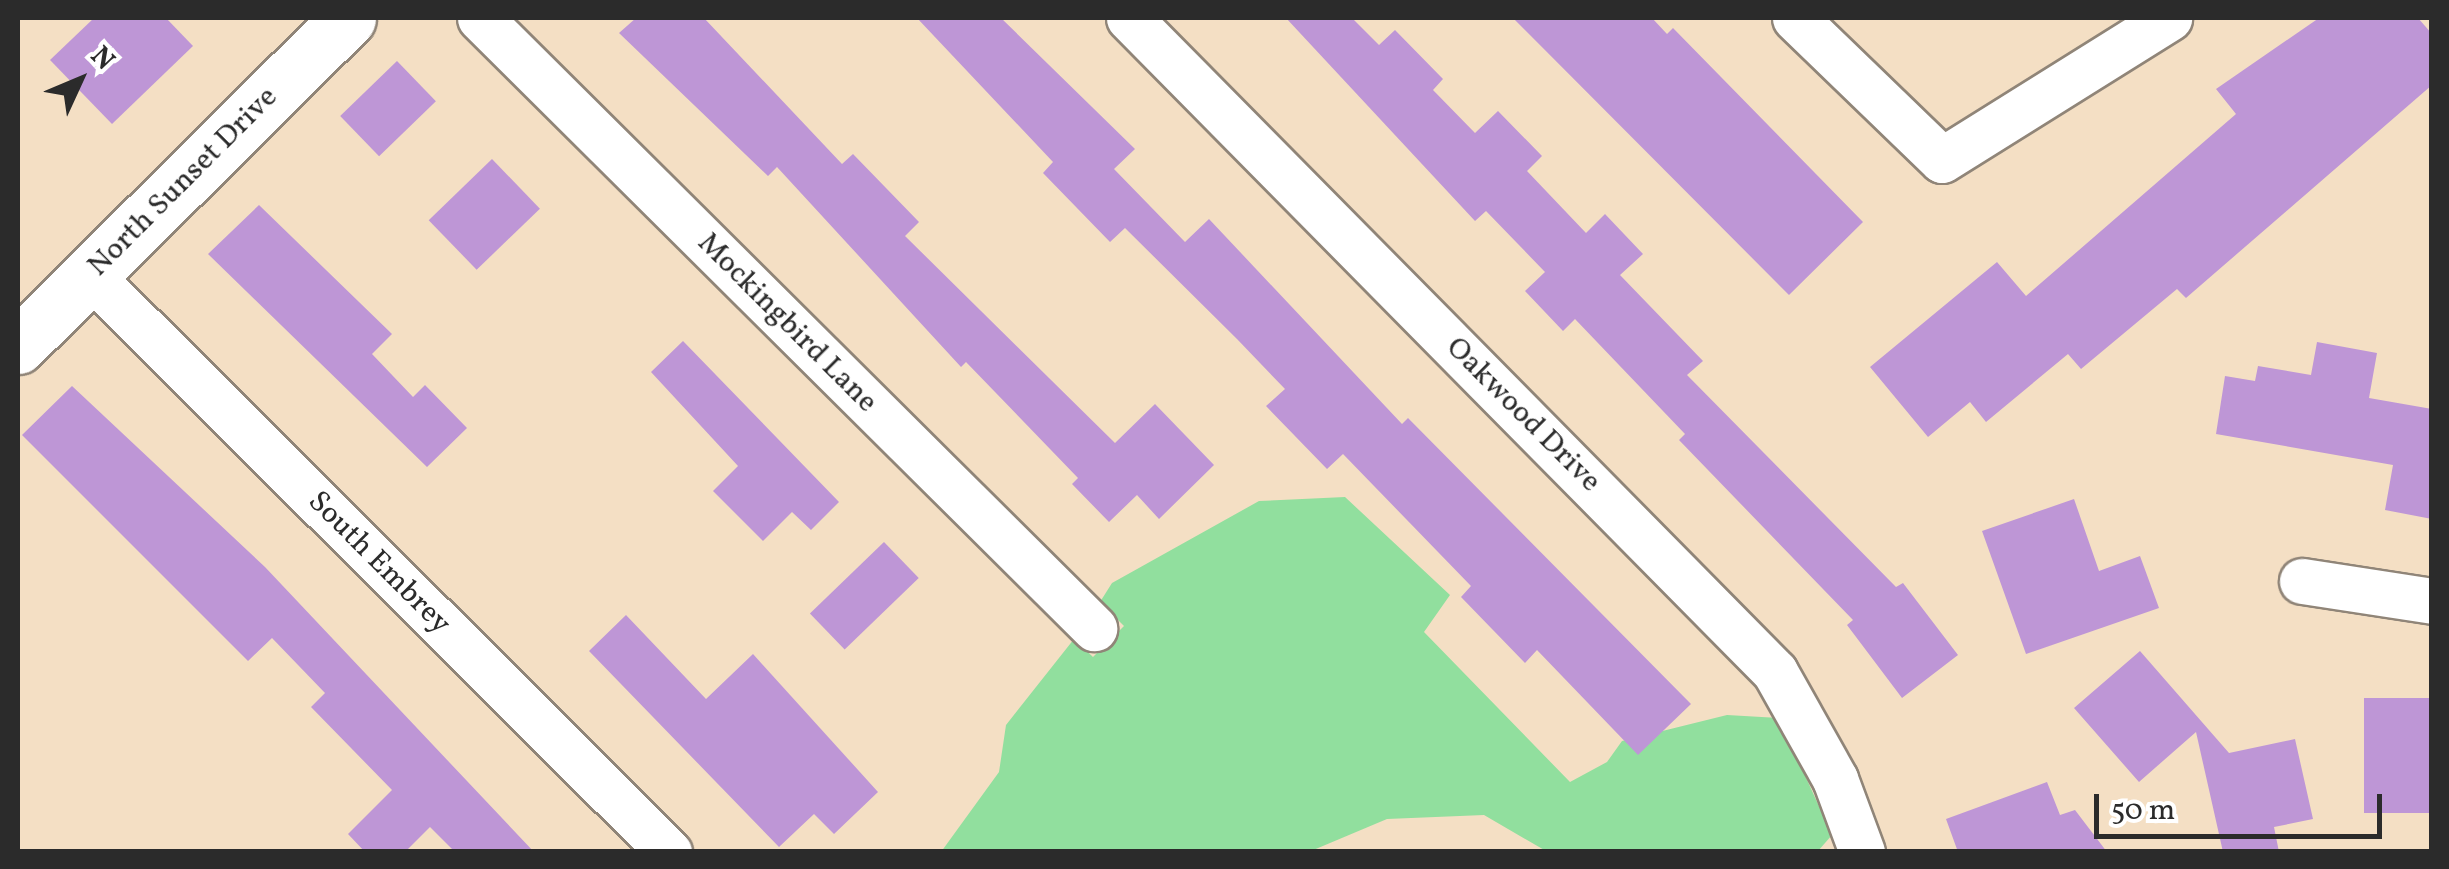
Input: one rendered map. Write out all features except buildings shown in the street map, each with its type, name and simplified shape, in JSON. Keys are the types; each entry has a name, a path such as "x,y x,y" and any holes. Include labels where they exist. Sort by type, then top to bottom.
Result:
{"street":[{"name":"North Sunset Drive","path":"18,346 348,18"},
{"name":"Mockingbird Lane","path":"480,18 1094,628"},
{"name":"Oakwood Drive","path":"1129,18 1774,672 1835,779 1862,852"},
{"path":"1795,18 1942,160 2169,18"},
{"name":"South Embrey","path":"90,274 670,852"},
{"path":"2302,580 2432,601"}],"green space":[{"path":"1345,497 1450,595 1424,632 1570,782 1607,762 1622,741 1727,715 1779,718 1832,835 1818,851 1546,851 1484,815 1387,819 1311,851 941,852 999,772 1006,725 1074,639 1093,657 1124,626 1100,602 1112,583 1259,501"}]}
